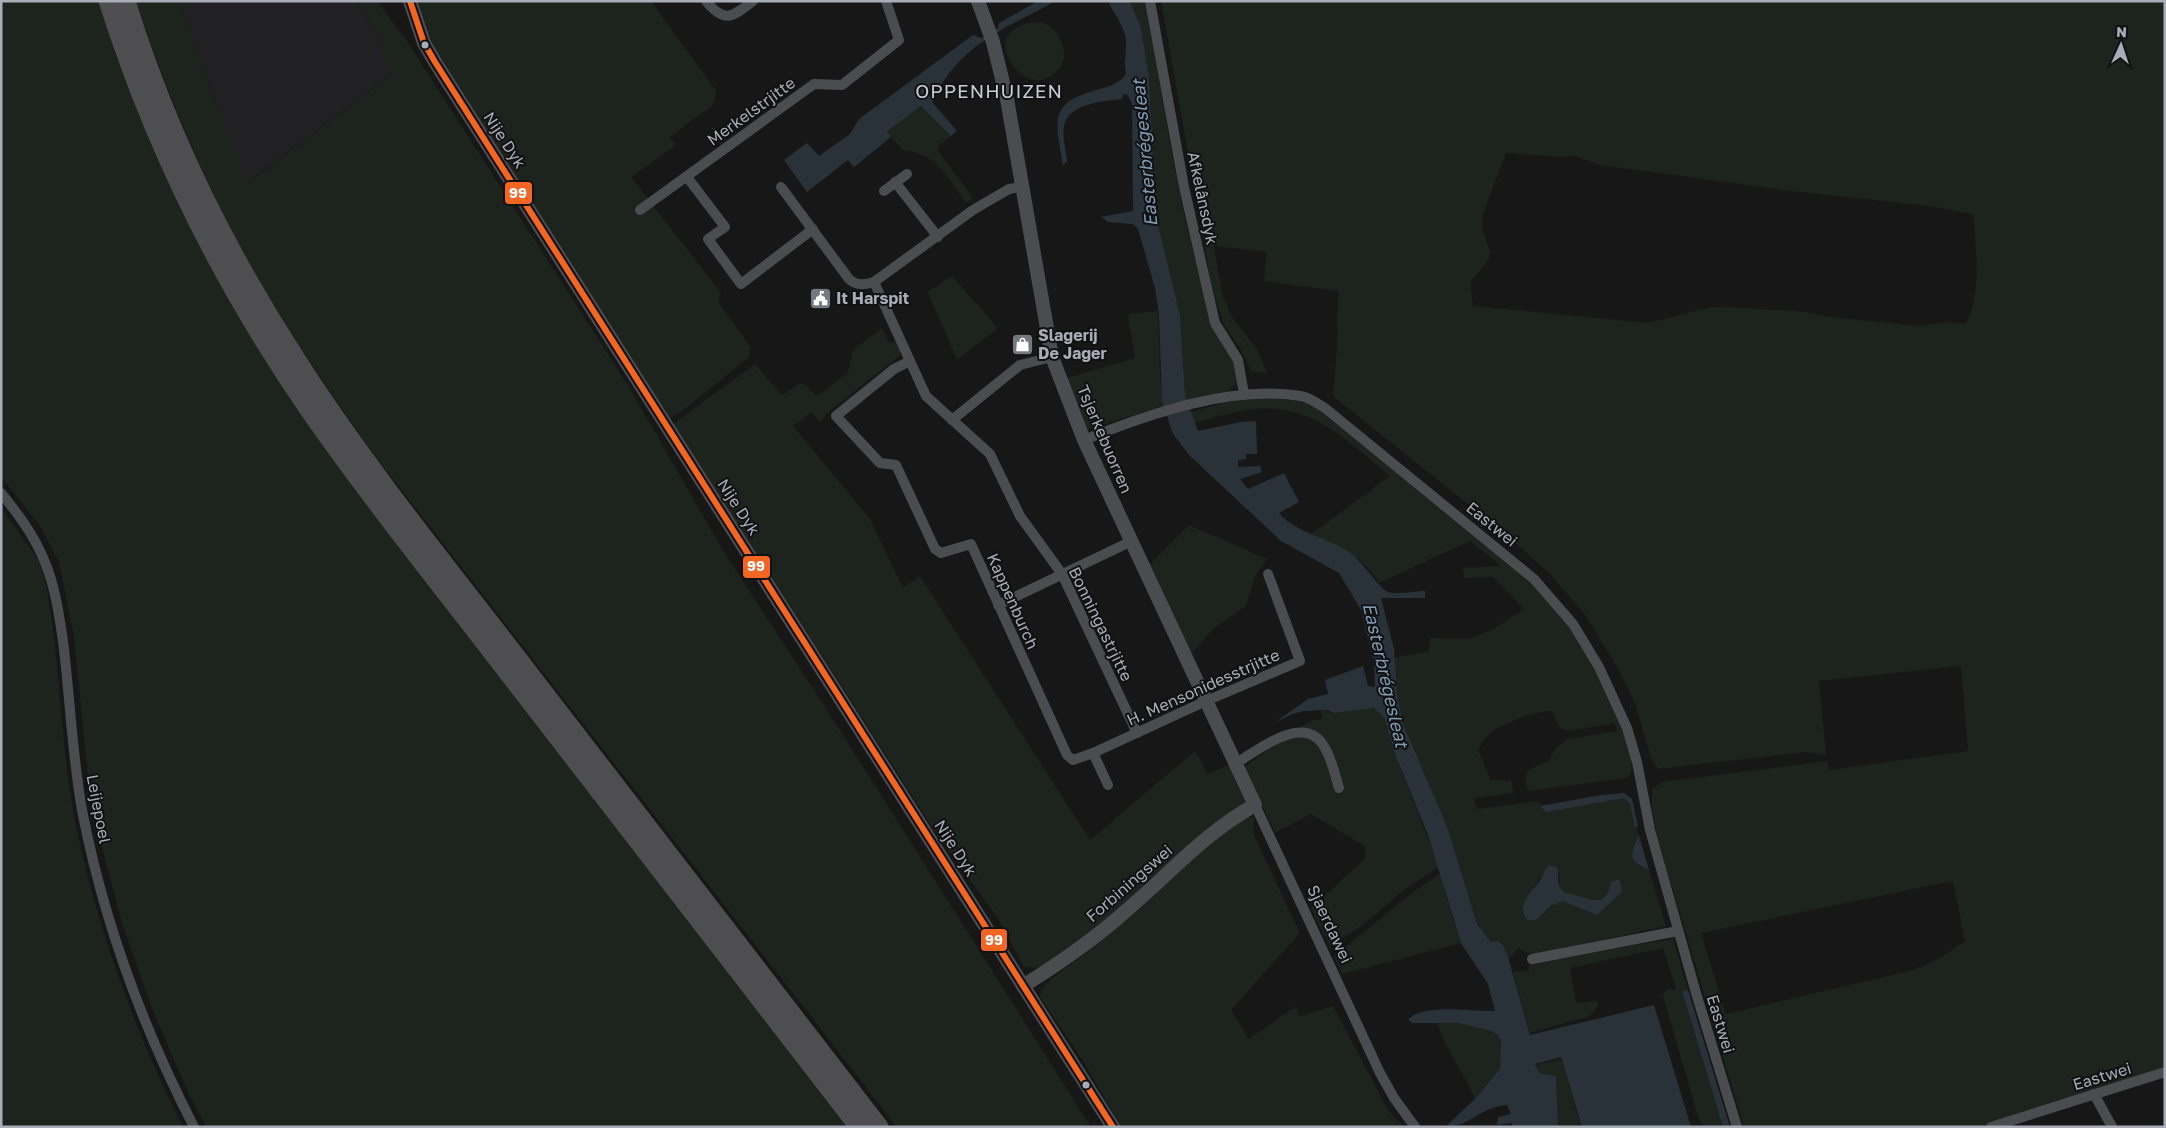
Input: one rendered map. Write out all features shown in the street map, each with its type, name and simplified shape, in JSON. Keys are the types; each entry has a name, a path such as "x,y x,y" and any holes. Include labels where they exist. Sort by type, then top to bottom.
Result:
{"highway":[{"path":"108,1 123,48 157,136 207,240 262,338 310,410 402,536 859,1127"},
{"path":"126,1 152,75 211,211 243,272 295,358 405,511 879,1127"}],"street":[{"name":"Nije Dyk","path":"410,1 424,43 435,62 1113,1127"},
{"path":"706,1 717,14 726,17 734,15 753,1"},
{"name":"Merkelstrjitte","path":"640,210 814,84 842,85 899,40 886,1"},
{"name":"Tsjerkebuorren","path":"978,1 993,42 1008,99 1021,187 1052,357 1084,440 1206,701"},
{"name":"Afkelânsdyk","path":"1150,1 1184,187 1214,322 1238,360 1244,394"},
{"path":"884,191 907,174"},
{"path":"687,177 724,227 708,239 741,284 813,229"},
{"path":"895,182 938,237"},
{"path":"781,187 852,282 863,285 874,282 973,210 1009,189 1021,187"},
{"name":"Bonningastrjitte","path":"874,282 908,362 926,396 990,454 1020,516 1062,574 1137,733"},
{"path":"952,420 1020,365 1052,357"},
{"name":"Kappenburch","path":"908,362 894,369 836,416 880,463 896,465 935,549 941,553 971,544 1067,755 1072,760 1093,753"},
{"name":"Eastwei","path":"1084,440 1128,422 1190,405 1244,394 1303,396 1325,408 1500,549 1534,579 1573,624 1599,667 1627,728 1637,762 1650,830 1737,1127"},
{"name":"Leijepoel","path":"1,493 33,536 45,561 53,585 68,682 81,800 107,908 133,989 162,1060 194,1127"},
{"path":"998,604 1132,541"},
{"name":"H. Mensonidesstrjitte","path":"1093,753 1206,701 1300,661 1268,574"},
{"name":"Sjaerdawei","path":"1206,701 1380,1072 1394,1098 1415,1127"},
{"path":"1235,764 1282,736 1300,732 1315,737 1325,747 1339,788"},
{"path":"1093,753 1108,785"},
{"name":"Forbiningswei","path":"1023,986 1068,957 1128,910 1216,829 1255,805"},
{"path":"1532,959 1678,930"},
{"name":"Eastwei","path":"1991,1127 2165,1072"},
{"path":"2094,1094 2112,1127"}],"shaded area":[{"path":"1,1 98,1 119,64 166,174 850,1127 206,1127 185,1086 151,1006 122,923 101,844 88,776 74,637 59,562 39,524 1,477"},
{"path":"136,1 179,1 218,109 249,182 394,72 377,46 383,42 356,1 377,1 407,41 629,387 724,552 831,716 1091,1127 897,1127 375,456 305,355 260,283 219,206 182,125"},
{"path":"179,1 356,1 383,42 378,46 394,72 248,182 218,109"},
{"path":"415,1 651,1 716,91 713,105 670,137 676,145 631,177 721,293 718,302 750,346 749,357 686,408 670,418 430,41"},
{"path":"1130,1 1146,1 1170,146 1185,218 1204,289 1230,347 1237,371 1237,382 1227,392 1187,401 1185,395 1180,315 1156,216 1149,77 1141,28"},
{"path":"1161,1 2165,1 2165,1067 1980,1127 1744,1127 1657,837 1652,809 1652,789 1661,782 1827,761 1829,770 1968,751 1961,666 1819,681 1826,755 1806,752 1658,769 1651,758 1635,703 1613,660 1585,615 1551,575 1503,532 1333,396 1337,347 1338,291 1264,281 1267,252 1214,246 1222,293 1232,317 1258,351 1267,374 1251,371 1241,350 1224,325 1212,288","holes":["1506,153 1559,157 1576,156 1600,165 1791,191 1930,206 1973,214 1976,287 1970,314 1965,324 1947,322 1921,326 1839,318 1798,311 1711,307 1649,323 1473,306 1470,282 1489,260 1490,252 1482,227 1483,214","1953,881 1965,941 1944,955 1921,967 1905,972 1726,1014 1701,933"]},
{"path":"1027,23 1046,24 1055,31 1061,41 1064,59 1052,76 1040,80 1030,79 1020,73 1006,54 1005,44 1008,35"},
{"path":"921,106 951,136 938,147 938,151 973,198 966,203 941,168 925,156 904,151 886,131"},
{"path":"952,276 998,328 957,360 928,292"},
{"path":"1158,311 1163,406 1088,429 1067,378 1135,358 1128,314"},
{"path":"882,328 889,343 896,341 901,353 899,356 832,409 819,422 812,412 793,426 870,519 903,588 920,576 1090,840 1195,751 1208,774 1230,764 1247,800 1246,805 1048,966 1038,968 1024,967 997,917 942,842 673,424 755,364 782,395 800,383 806,385 815,395 819,395 848,372 853,350"},
{"path":"1252,395 1305,402 1331,417 1355,435 1469,528 1532,584 1560,615 1584,648 1605,685 1629,750 1631,774 1626,778 1529,791 1525,782 1528,770 1547,762 1558,746 1568,739 1617,731 1614,723 1568,731 1560,728 1552,711 1545,711 1510,722 1489,734 1482,744 1478,750 1491,780 1511,781 1514,793 1474,798 1477,809 1537,801 1541,804 1540,806 1625,798 1632,810 1639,835 1636,843 1638,866 1649,870 1666,926 1542,953 1527,953 1518,948 1509,960 1503,945 1498,941 1491,942 1477,924 1448,829 1404,728 1397,693 1394,658 1429,651 1430,638 1470,639 1495,628 1524,609 1493,577 1464,578 1463,568 1501,566 1470,541 1379,583 1366,566 1349,552 1311,534 1390,476 1331,429 1304,415 1266,408 1242,411 1195,423 1191,412","holes":["1559,873 1560,887 1564,891 1590,901 1603,898 1608,892 1611,882 1620,894 1597,915 1569,902 1559,901 1536,920 1524,911 1526,899 1541,877"]},
{"path":"1,507 38,560 44,576 54,639 71,799 86,868 108,944 135,1020 166,1093 183,1127 1,1127"},
{"path":"1189,525 1267,559 1255,576 1246,606 1214,628 1191,654 1150,564"},
{"path":"1374,708 1385,719 1395,754 1439,867 1405,889 1364,924 1330,947 1311,908 1364,860 1366,847 1311,814 1275,833 1244,767 1308,722 1322,718 1321,710 1334,713"},
{"path":"1247,816 1254,818 1253,833 1300,933 1231,1010 1249,1039 1296,1006 1299,1016 1333,1006 1388,1110 1404,1127 1121,1127 1085,1064 1040,997 1041,990 1051,979 1088,951 1212,839"},
{"path":"1441,873 1446,897 1461,943 1342,974 1334,956 1416,890"},
{"path":"1673,939 1688,990 1682,991 1723,1127 1705,1127 1699,1120 1663,996 1666,990 1676,989 1663,948 1570,968 1576,1003 1597,1001 1598,1006 1590,1016 1530,1033 1513,972 1529,970 1529,963"},
{"path":"1437,1023 1458,1023 1491,1031 1497,1033 1501,1040 1500,1069 1475,1099 1445,1043"},
{"path":"1561,1059 1581,1127 1558,1127 1556,1076 1539,1073 1535,1065"}],"water":[{"path":"1038,1 1056,1 985,40 955,66 943,82 932,102 957,131 951,136 921,106 887,131 891,137 854,167 848,160 807,192 784,160 807,143 819,156 850,134 859,119 973,35 981,38 998,28 999,23"},
{"name":"Easterbrégesleat","path":"1108,1 1130,1 1141,28 1149,77 1156,216 1180,315 1185,395 1198,431 1241,422 1256,421 1257,454 1246,454 1246,459 1238,460 1238,467 1260,466 1262,472 1240,479 1248,489 1284,473 1299,502 1279,513 1287,520 1295,526 1352,554 1386,591 1400,593 1425,591 1425,598 1381,598 1394,649 1397,693 1403,724 1448,829 1477,924 1491,942 1498,941 1503,945 1508,957 1530,1035 1654,1005 1691,1127 1582,1127 1561,1057 1535,1064 1539,1073 1556,1076 1558,1127 1512,1127 1512,1123 1497,1125 1498,1117 1511,1114 1507,1105 1489,1109 1461,1124 1445,1127 1475,1099 1500,1069 1501,1040 1497,1034 1491,1031 1458,1023 1412,1023 1408,1019 1416,1014 1427,1011 1450,1009 1495,1011 1488,984 1461,943 1428,835 1395,754 1385,719 1374,708 1334,713 1327,710 1304,711 1292,714 1274,723 1308,699 1328,694 1325,680 1363,666 1368,686 1375,687 1374,662 1361,610 1339,573 1281,541 1190,456 1173,434 1162,401 1159,314 1155,288 1138,229 1133,224 1108,222 1101,217 1133,211 1132,104 1128,95 1123,94 1122,99 1088,105 1072,112 1064,126 1067,161 1063,166 1058,136 1058,119 1062,108 1080,95 1121,80 1126,73 1125,36"},
{"path":"1624,793 1632,799 1638,826 1635,828 1630,804 1624,798 1546,812 1540,806 1601,795"},
{"path":"1639,835 1649,870 1637,863 1632,856"},
{"path":"1549,865 1557,867 1560,887 1563,891 1570,894 1599,900 1606,895 1611,882 1619,879 1622,889 1620,894 1597,915 1563,901 1551,906 1536,920 1527,920 1523,909 1526,899"},
{"path":"1688,990 1730,1127 1723,1127 1682,991"}],"transit line":[{"name":"99","path":"410,1 424,43 435,62 1113,1127"}],"place":[{"name":"It Harspit","path":"820,298"},
{"name":"Slagerij De Jager","path":"1022,344"}],"district":[{"name":"OPPENHUIZEN","path":"989,90"}]}
